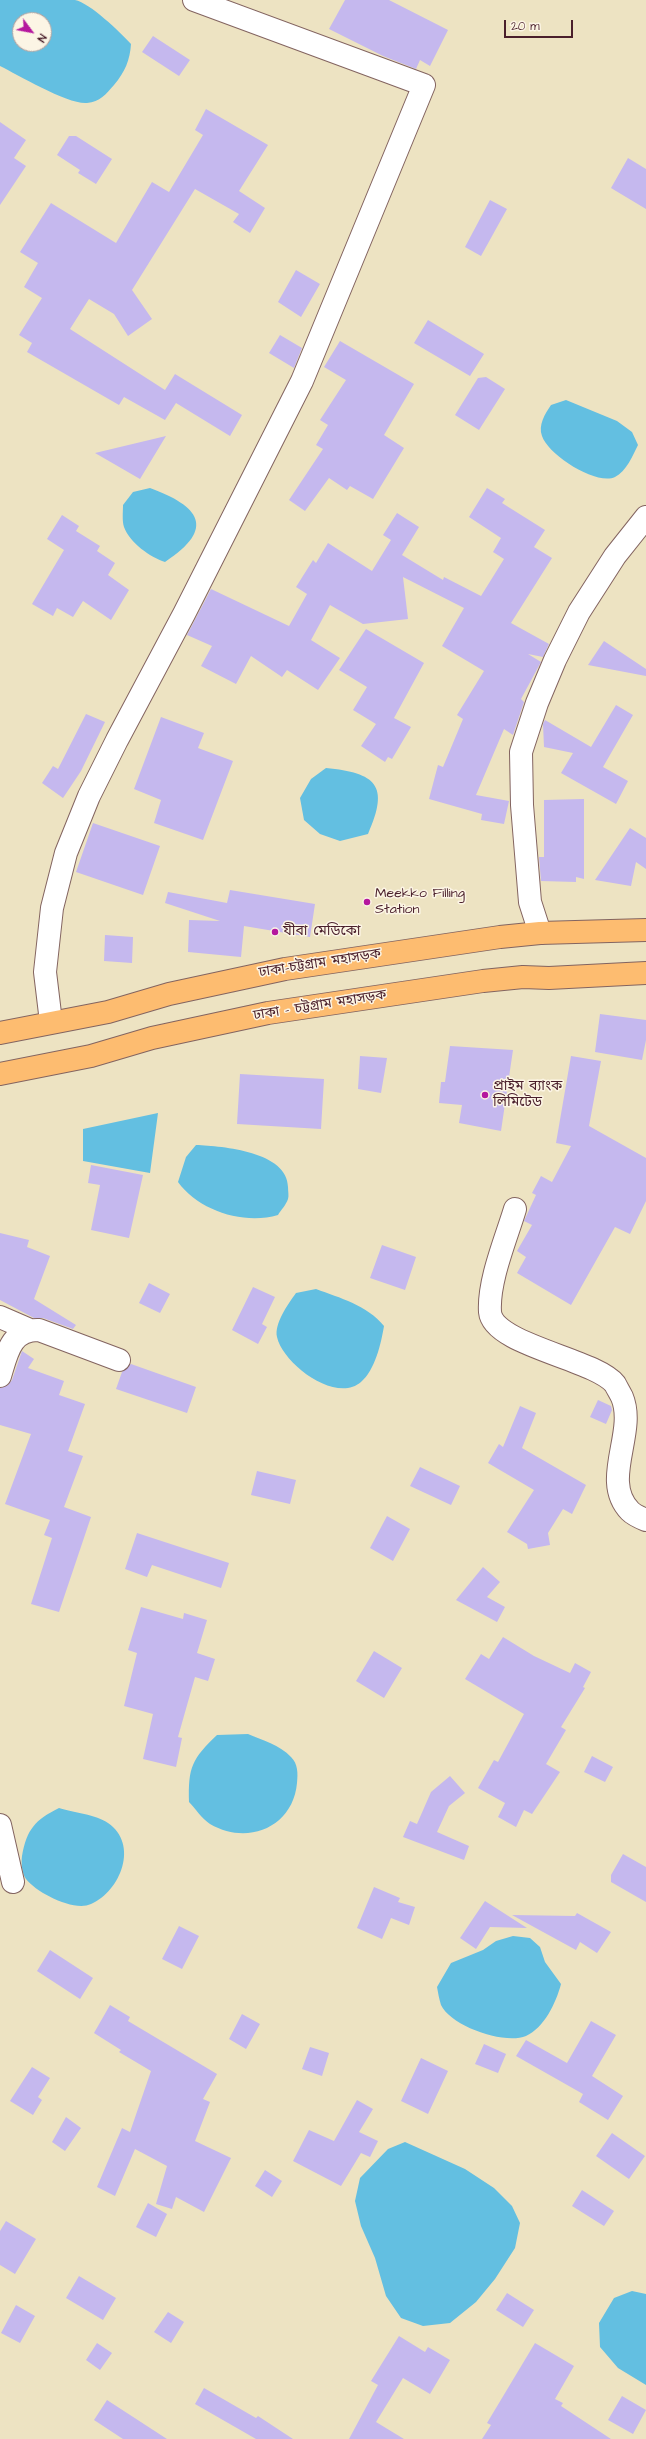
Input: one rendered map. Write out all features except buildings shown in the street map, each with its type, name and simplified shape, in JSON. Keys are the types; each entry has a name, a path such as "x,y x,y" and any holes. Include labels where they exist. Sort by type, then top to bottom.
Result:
{"highway":[{"name":"ঢাকা-চট্টগ্রাম মহাসড়ক","path":"0,1033 108,1012 169,994 285,969 540,933 646,930"},
{"name":"ঢাকা - চট্টগ্রাম মহাসড়ক","path":"0,1074 91,1056 152,1038 268,1013 483,980 523,977 549,978 646,973"}],"street":[{"path":"51,1022 45,972 52,908 66,853 89,796 184,614 302,381 424,85 194,0"},
{"path":"540,933 530,902 522,805 521,752 537,703 555,660 579,612 615,556 646,517"},
{"path":"515,1209 492,1288 490,1313 496,1326 536,1347 599,1373 614,1383 623,1398 625,1417 618,1471 619,1494 631,1511 646,1520"},
{"path":"0,1317 30,1330"},
{"path":"0,1376 8,1352 18,1334 30,1330 40,1330 118,1360"},
{"path":"0,1825 13,1882"}],"water":[{"path":"0,0 75,0 81,2 89,6 131,44 128,61 121,75 114,85 96,101 87,103 79,102 56,95 0,66"},
{"path":"566,400 617,421 632,432 638,445 629,463 619,475 607,479 586,473 563,460 546,444 541,432 544,416 551,405"},
{"path":"150,488 180,502 190,510 195,519 196,528 191,539 181,550 165,562 153,557 141,549 131,539 123,525 123,505 133,492"},
{"path":"326,768 343,770 357,774 367,778 374,784 378,793 378,804 375,817 368,834 340,841 320,834 304,820 300,798 311,779"},
{"path":"158,1113 150,1173 83,1161 83,1129"},
{"path":"196,1145 222,1147 252,1153 277,1166 285,1175 288,1187 288,1199 278,1215 265,1218 237,1217 210,1208 187,1192 178,1182 186,1157"},
{"path":"316,1289 361,1307 384,1326 374,1364 361,1382 350,1387 338,1388 325,1385 312,1378 289,1359 281,1348 277,1337 280,1320 296,1293"},
{"path":"248,1734 282,1749 291,1757 297,1769 297,1783 294,1798 287,1811 278,1821 266,1828 253,1832 239,1833 224,1830 210,1824 201,1816 189,1802 189,1780 193,1764 202,1751 217,1735"},
{"path":"59,1808 103,1820 117,1832 123,1843 124,1854 118,1878 111,1889 102,1898 91,1904 84,1906 75,1905 56,1900 38,1890 26,1879 24,1874 22,1856 24,1847 33,1826 51,1812"},
{"path":"513,1936 530,1938 540,1947 545,1962 561,1984 552,2007 544,2021 538,2027 526,2036 505,2038 479,2032 455,2020 441,2005 437,1987 451,1963 483,1950 496,1941"},
{"path":"405,2142 465,2169 494,2188 512,2206 520,2223 515,2248 495,2279 476,2302 450,2323 423,2326 401,2318 386,2296 375,2258 361,2226 355,2201 360,2178 388,2149"},
{"path":"632,2291 646,2294 646,2385 618,2368 600,2347 599,2323 614,2298"}],"place":[{"name":"Meekko Filling Station","path":"367,902"},
{"name":"যীবা মেডিকো","path":"275,932"},
{"name":"প্রাইম ব্যাংক লিমিটেড","path":"485,1095"}]}
